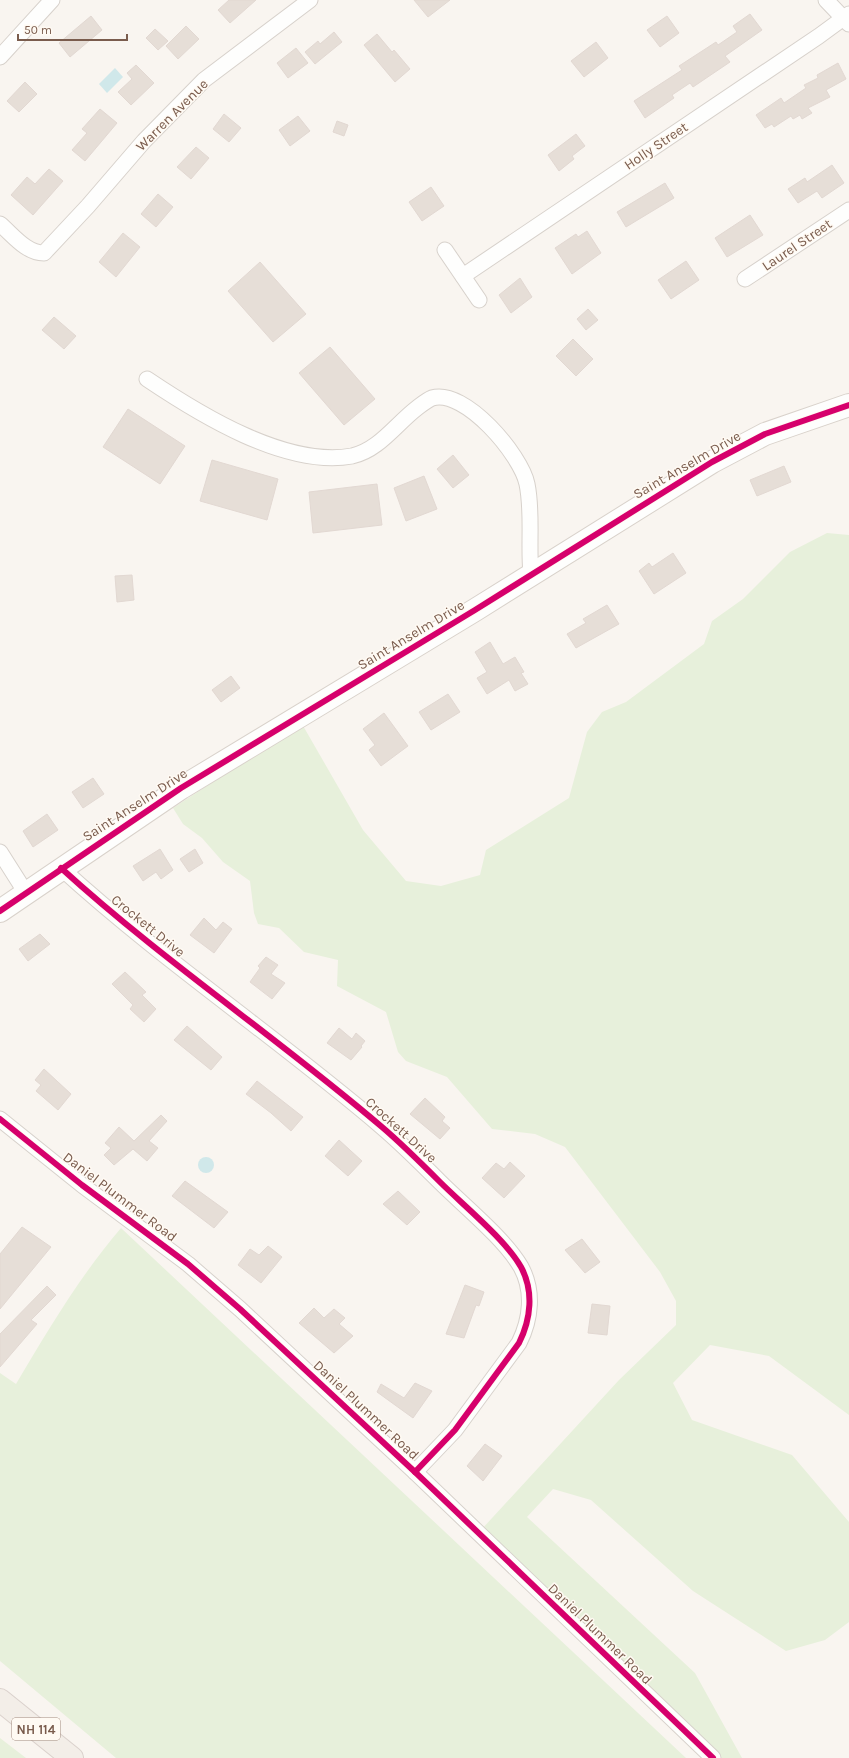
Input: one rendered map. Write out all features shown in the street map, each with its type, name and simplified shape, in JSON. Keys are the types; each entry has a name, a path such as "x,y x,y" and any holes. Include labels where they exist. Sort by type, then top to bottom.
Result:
{"main road":[{"name":"NH 114","path":"0,1700 72,1758"}],"street":[{"path":"0,57 52,0"},
{"name":"Warren Avenue","path":"0,224 28,249 37,253 44,253 51,248 144,141 204,80 310,0"},
{"path":"826,0 847,19"},
{"name":"Holly Street","path":"463,276 819,36 847,19"},
{"name":"Laurel Street","path":"745,279 849,210"},
{"path":"445,250 479,300"},
{"path":"147,379 195,411 218,424 267,444 316,456 352,456 365,452 378,443 412,412 432,398 447,398 458,402 474,413 501,440 524,473 529,500 529,551 531,574"},
{"name":"Saint Anselm Drive","path":"0,911 61,868 212,769 416,646 712,462 765,434 849,404"},
{"path":"0,852 26,893"},
{"name":"Crockett Drive","path":"61,868 116,916 384,1128 500,1241 522,1268 527,1282 530,1299 529,1316 519,1343 455,1430 415,1472"},
{"name":"Daniel Plummer Road","path":"0,1120 82,1185 188,1264 240,1308 415,1472 713,1758"}],"green space":[{"path":"827,533 849,535 849,1415 769,1356 710,1345 673,1383 692,1420 792,1455 849,1522 849,1622 825,1640 786,1651 693,1591 591,1500 553,1489 527,1517 695,1673 742,1758 713,1758 481,1530 619,1380 676,1325 676,1301 660,1272 565,1147 535,1134 492,1129 447,1077 406,1061 398,1052 386,1012 337,986 338,960 304,952 279,928 258,924 254,913 250,881 223,862 202,838 183,824 173,808 302,724 363,830 406,881 441,886 480,875 486,850 569,798 587,732 602,712 626,702 704,644 712,621 743,599 790,552"},
{"path":"121,1228 686,1758 116,1758 0,1661 0,1373 16,1384 78,1284"},
{"path":"0,1738 26,1758 0,1758"}],"water":[{"path":"115,68 123,77 107,93 99,84"},
{"path":"206,1157 212,1159 214,1165 212,1171 206,1173 200,1171 198,1165 200,1159"}],"building":[{"path":"229,0 256,0 230,23 218,10"},
{"path":"414,0 450,0 428,17"},
{"path":"750,14 762,30 725,56 730,62 693,87 690,83 672,95 674,98 645,118 634,101 682,70 679,66 716,42 718,45 737,32 733,26"},
{"path":"91,16 102,30 70,57 59,43"},
{"path":"667,16 679,33 660,47 647,30"},
{"path":"186,26 199,39 178,59 166,46"},
{"path":"155,29 168,41 158,50 146,38"},
{"path":"334,32 342,42 315,64 305,52 318,41 320,44"},
{"path":"377,34 392,52 394,50 410,69 395,82 364,45"},
{"path":"596,42 608,58 584,77 571,61"},
{"path":"296,48 308,63 288,78 277,63"},
{"path":"838,63 846,79 826,90 830,97 808,108 812,113 802,119 800,115 793,119 791,116 774,127 772,124 765,128 756,115 781,98 784,103 806,88 804,85 818,78 817,75"},
{"path":"136,65 154,83 131,105 118,92 132,79 127,73"},
{"path":"25,82 37,94 19,112 7,101"},
{"path":"100,109 117,123 85,161 72,150 87,133 82,129"},
{"path":"224,114 241,128 229,142 213,129"},
{"path":"298,116 310,131 290,146 279,130"},
{"path":"337,121 348,125 344,136 333,132"},
{"path":"576,134 585,146 572,156 574,159 559,171 548,155"},
{"path":"196,147 209,158 191,179 177,167"},
{"path":"832,165 844,183 822,198 817,191 798,203 788,189 805,178 807,182"},
{"path":"49,169 63,181 33,215 11,195 27,177 35,184"},
{"path":"665,183 674,198 626,227 617,212"},
{"path":"431,187 444,206 422,221 409,202"},
{"path":"158,194 173,207 156,227 141,214"},
{"path":"750,215 763,235 727,257 715,238"},
{"path":"587,231 601,253 572,274 555,248 576,234 578,237"},
{"path":"123,233 140,247 116,277 99,262"},
{"path":"686,261 699,280 671,299 658,280"},
{"path":"260,262 306,314 273,342 228,291"},
{"path":"520,278 532,297 511,313 499,295"},
{"path":"588,309 598,320 586,330 577,319"},
{"path":"54,317 76,336 64,349 42,330"},
{"path":"573,339 593,359 576,376 556,356"},
{"path":"330,347 375,399 344,425 299,373"},
{"path":"128,409 185,446 160,484 103,447"},
{"path":"453,455 469,475 453,488 437,469"},
{"path":"212,460 278,479 267,520 200,501"},
{"path":"784,466 791,482 757,496 750,480"},
{"path":"424,476 437,509 406,521 394,488"},
{"path":"377,484 382,525 313,533 309,492"},
{"path":"673,553 686,573 654,594 639,571 649,563 652,567"},
{"path":"132,575 134,600 117,602 115,576"},
{"path":"607,605 619,624 576,648 567,634 586,623 583,619"},
{"path":"490,642 503,664 515,657 524,672 521,673 528,684 515,691 509,680 487,694 477,678 487,672 475,652"},
{"path":"231,676 240,688 221,702 212,690"},
{"path":"448,694 460,712 431,730 419,712"},
{"path":"384,713 408,746 381,766 369,750 375,745 363,729"},
{"path":"93,778 104,794 83,808 72,792"},
{"path":"47,814 58,830 33,847 23,831"},
{"path":"160,849 173,870 161,879 156,872 143,881 133,866"},
{"path":"195,849 203,863 189,872 180,859"},
{"path":"204,918 216,930 223,922 232,929 214,953 190,935"},
{"path":"40,934 50,944 28,961 19,949"},
{"path":"266,957 278,965 271,974 285,983 272,999 250,982 260,968 258,966"},
{"path":"125,972 146,992 142,995 156,1009 144,1022 130,1009 133,1005 112,984"},
{"path":"187,1026 222,1057 211,1070 174,1040"},
{"path":"339,1028 352,1039 356,1033 365,1041 351,1060 327,1043"},
{"path":"44,1069 71,1094 58,1110 36,1091 41,1085 35,1080"},
{"path":"257,1081 303,1117 291,1131 271,1113 246,1094"},
{"path":"425,1098 445,1117 442,1121 450,1128 440,1139 410,1114"},
{"path":"161,1115 167,1121 149,1141 158,1148 147,1161 133,1149 114,1165 104,1155 111,1148 105,1143 119,1127 134,1141"},
{"path":"339,1140 362,1161 348,1176 325,1156"},
{"path":"510,1162 525,1176 504,1198 482,1178 496,1163 504,1169"},
{"path":"185,1181 228,1212 214,1228 172,1196"},
{"path":"398,1191 420,1212 407,1225 383,1204"},
{"path":"22,1227 51,1247 0,1309 0,1254"},
{"path":"582,1239 600,1262 585,1273 565,1250"},
{"path":"268,1246 282,1257 261,1283 238,1265 250,1249 259,1255"},
{"path":"465,1285 484,1292 479,1306 476,1305 464,1338 446,1334"},
{"path":"47,1286 56,1295 31,1320 37,1324 0,1367 0,1334"},
{"path":"592,1304 610,1306 607,1335 588,1333"},
{"path":"314,1308 324,1318 334,1309 345,1318 339,1324 353,1336 334,1353 299,1323"},
{"path":"415,1383 432,1391 413,1418 377,1392 381,1384 404,1398"},
{"path":"485,1444 502,1456 483,1481 467,1466"}],"cycle path":[{"path":"0,911 181,788 475,610 712,462 765,434 849,405"},
{"path":"61,868 140,935 343,1094 389,1133 505,1245 521,1267 528,1286 529,1305 526,1324 519,1343 455,1430 415,1472"},
{"path":"0,1119 82,1185 188,1264 240,1309 415,1472 713,1758"}]}
